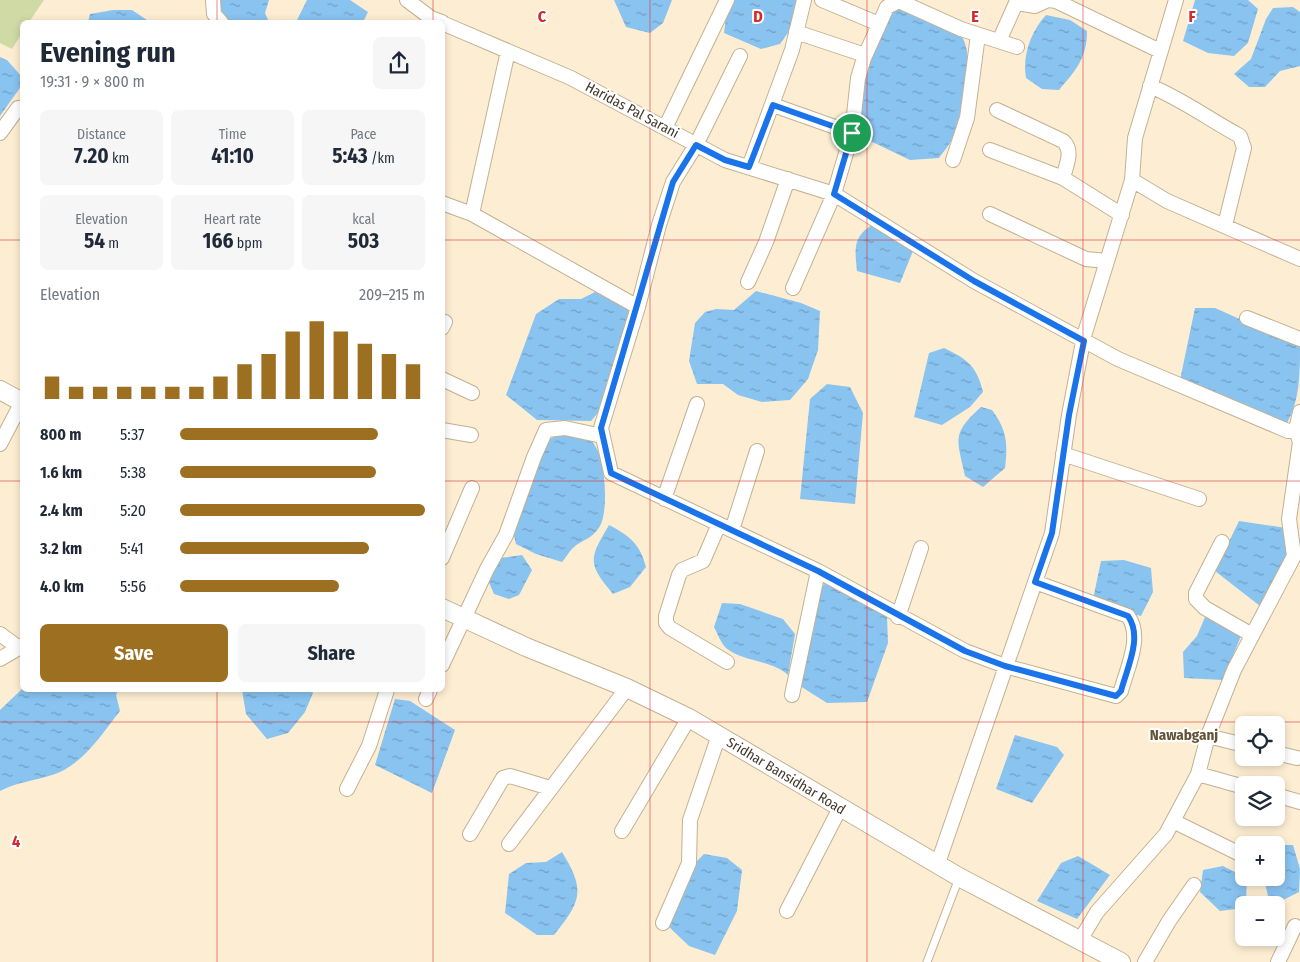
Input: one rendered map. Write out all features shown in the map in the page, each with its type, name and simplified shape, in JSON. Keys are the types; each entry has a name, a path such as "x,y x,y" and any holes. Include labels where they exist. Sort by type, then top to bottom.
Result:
{"street":[{"path":"213,0 214,14 219,20"},
{"name":"Haridas Pal Sarani","path":"407,0 435,20"},
{"path":"665,128 727,0"},
{"path":"749,167 773,105 804,0"},
{"path":"822,0 880,24"},
{"path":"999,41 1016,2 1035,6 1049,0 1056,1 1160,51"},
{"path":"938,863 1052,533 1084,341 1132,180 1135,138 1176,0"},
{"path":"794,288 834,194 852,133 858,78 865,56 888,7 899,2 978,35 1017,47"},
{"name":"Haridas Pal Sarani","path":"445,25 570,78 725,160 788,178 834,194 974,281 1118,360 1288,431 1296,430"},
{"path":"796,32 865,56"},
{"path":"953,160 966,118 978,35"},
{"path":"472,214 508,51"},
{"path":"740,56 696,145 673,182 601,428 611,473 818,571 965,651 1005,666 1116,696 1121,691 1136,634 1128,616 1035,582"},
{"path":"1150,86 1174,95 1206,118 1240,136 1244,148 1225,225"},
{"path":"773,105 852,133"},
{"path":"0,133 18,108 20,108"},
{"path":"997,110 1063,141 1068,146 1070,152 1063,178"},
{"path":"990,150 1063,178 1122,215"},
{"path":"748,282 766,242 788,178"},
{"path":"1132,180 1167,201 1300,259"},
{"path":"445,204 472,214 638,306"},
{"path":"990,214 1086,259 1108,261"},
{"path":"1247,318 1300,339"},
{"path":"445,380 472,393"},
{"path":"0,390 20,401"},
{"path":"664,499 697,404"},
{"path":"0,444 20,406"},
{"path":"1079,942 1097,912 1166,834 1198,774 1208,736 1234,670 1297,558 1290,519 1300,442 1296,430 1300,412"},
{"path":"445,659 487,569 506,536 534,457 546,430 564,428 602,436"},
{"path":"445,431 471,435"},
{"path":"728,662 670,628 666,623 666,616 682,570 702,561 725,527 757,451"},
{"path":"1064,454 1199,499"},
{"path":"445,551 472,488"},
{"path":"1222,542 1196,592 1196,599 1205,608 1252,635"},
{"path":"898,616 921,548"},
{"path":"792,695 818,571"},
{"name":"Sridhar Bansidhar Road","path":"445,609 627,688 690,718 959,877 1079,942 1121,962"},
{"path":"0,634 20,646"},
{"path":"0,659 20,648"},
{"path":"509,844 627,688"},
{"path":"348,789 369,746 386,692"},
{"path":"622,831 690,718"},
{"path":"663,923 691,858 690,820 718,735"},
{"path":"1208,736 1235,743"},
{"path":"1285,755 1297,758"},
{"path":"1198,774 1235,784"},
{"path":"470,834 503,778 510,776 550,788"},
{"path":"1285,798 1300,802"},
{"path":"787,911 840,808"},
{"path":"1173,821 1235,852"},
{"path":"1145,962 1169,921 1194,885"},
{"path":"1278,962 1295,926"}],"lane":[{"path":"927,962 959,877"}],"green space":[{"path":"0,0 44,0 30,20 20,20 20,36 12,49 0,43"}],"water":[{"path":"219,0 269,0 265,13 268,20 228,20 215,6"},
{"path":"307,0 350,0 368,12 364,20 297,20"},
{"path":"614,0 672,0 663,23 650,33 626,27"},
{"path":"734,0 797,0 792,27 780,44 761,49 724,33 726,17"},
{"path":"1195,0 1248,0 1258,9 1248,43 1234,56 1208,53 1183,41"},
{"path":"893,7 946,25 958,32 964,41 968,68 960,115 952,139 939,158 910,160 864,138 860,109 868,64"},
{"path":"1293,7 1300,12 1300,66 1280,71 1265,87 1249,87 1234,74 1251,59 1266,19 1273,8"},
{"path":"113,10 132,10 147,20 88,20 90,14"},
{"path":"1046,15 1070,20 1087,31 1083,56 1071,76 1059,90 1042,89 1026,78 1025,61 1029,44 1036,28"},
{"path":"0,57 7,60 20,75 20,88 0,116"},
{"path":"874,224 913,251 900,283 857,271 856,244 862,233"},
{"path":"756,291 801,303 820,311 818,350 808,379 790,400 762,402 738,395 723,384 697,384 689,361 695,323 705,312 716,309 734,310"},
{"path":"595,292 617,300 630,310 602,408 591,421 537,420 506,395 536,314 559,299 581,299"},
{"path":"1195,308 1215,308 1300,346 1297,396 1287,423 1180,380"},
{"path":"944,348 970,364 978,376 983,392 970,407 942,425 914,417 929,353"},
{"path":"827,384 850,387 863,413 855,504 800,499 810,399"},
{"path":"981,407 992,410 997,417 1001,424 1006,444 1005,468 983,487 965,476 959,445 961,431 965,424"},
{"path":"561,434 584,438 591,441 596,447 603,469 605,495 603,518 597,531 572,549 562,562 536,554 516,544 512,528 547,440"},
{"path":"1239,521 1286,528 1289,551 1260,606 1215,571"},
{"path":"609,525 623,533 633,542 641,552 646,567 630,587 613,594 599,575 594,561 598,546"},
{"path":"522,555 532,570 519,595 509,599 494,594 488,580 500,558"},
{"path":"1124,560 1151,568 1153,592 1141,616 1114,609 1093,599 1101,561"},
{"path":"824,584 842,586 887,616 888,643 867,702 827,703 800,686 817,595"},
{"path":"722,603 740,604 783,619 795,634 788,675 774,666 740,656 726,648 714,627"},
{"path":"1205,617 1243,631 1223,680 1184,678 1183,652 1197,636"},
{"path":"20,691 117,692 116,695 120,711 82,757 63,771 0,791 0,710"},
{"path":"242,692 313,693 305,712 288,733 267,739 246,714"},
{"path":"395,699 410,701 455,730 432,793 375,765"},
{"path":"1015,735 1057,747 1064,755 1032,803 996,789"},
{"path":"1285,845 1293,845 1300,869 1299,892 1285,899 1285,896 1268,896 1266,886 1285,886"},
{"path":"562,852 575,877 577,895 575,904 554,935 537,935 505,913 509,874 526,863 546,862"},
{"path":"704,854 727,858 742,870 737,911 715,955 689,946 668,926 691,867"},
{"path":"1078,856 1110,875 1077,919 1037,901 1061,863"},
{"path":"1223,866 1235,872 1235,886 1247,886 1246,896 1235,896 1235,909 1220,911 1200,892 1203,870"}],"district":[{"name":"Nawabganj","path":"1184,735"}],"route":[{"path":"773,105 852,133 834,194 974,281 1084,341 1069,415 1052,533 1035,582 1128,616 1133,623 1136,634 1121,691 1116,696 1005,666 965,651 818,571 611,473 601,428 673,182 696,145 725,160 749,167 773,105"}]}
